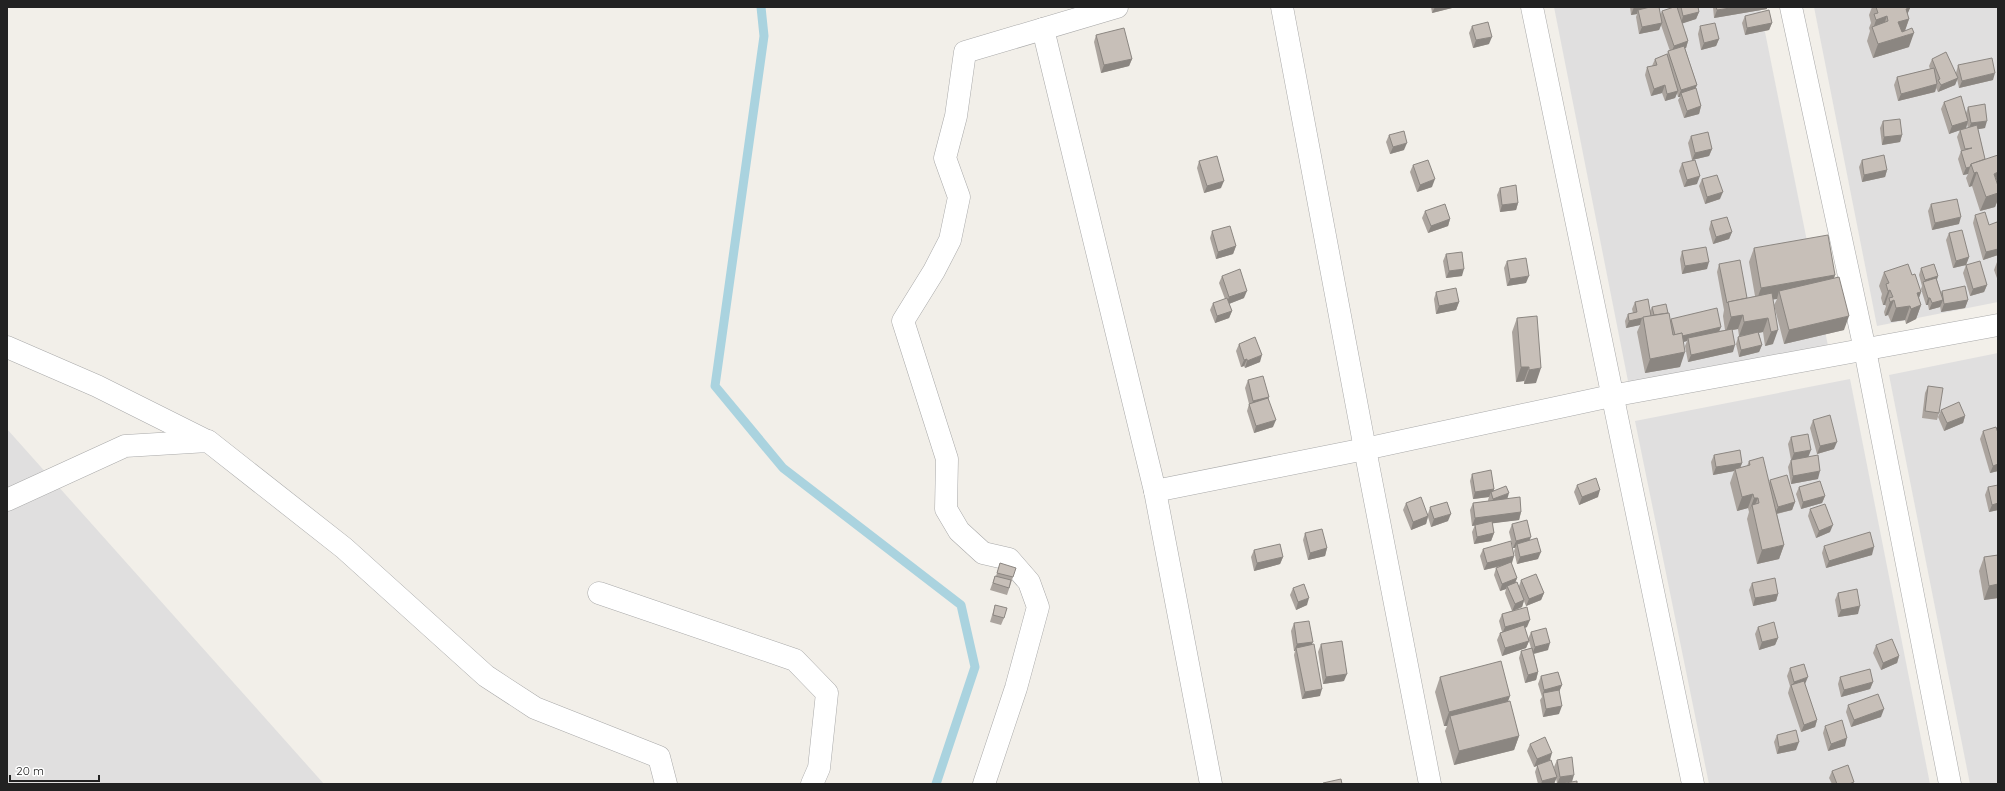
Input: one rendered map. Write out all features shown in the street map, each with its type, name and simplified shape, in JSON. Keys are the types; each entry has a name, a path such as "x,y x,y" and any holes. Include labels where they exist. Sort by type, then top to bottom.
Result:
{"street":[{"path":"984,784 1016,688 1038,607 1029,582 1009,559 983,552 959,530 946,509 947,459 903,321 934,271 950,240 959,197 945,158 956,116 965,52 1117,7"},
{"path":"1282,7 1364,449 1430,784"},
{"path":"1532,7 1611,396 1693,784"},
{"path":"1790,7 1865,350 1950,784"},
{"path":"1043,29 1155,491 1212,784"},
{"path":"1155,491 1364,449 1611,396 1998,325"},
{"path":"7,347 97,386 208,441 344,548 486,676 535,708 658,757 666,784"},
{"path":"7,500 125,446 208,441"},
{"path":"599,593 795,660 827,693 819,768 812,784"}],"shaded area":[{"path":"1554,7 1760,7 1828,346 1629,386"},
{"path":"1814,7 1998,7 1998,302 1877,326"},
{"path":"1998,353 1998,784 1970,784 1889,375"},
{"path":"1850,379 1930,784 1709,784 1635,421"},
{"path":"7,429 324,784 7,784"}],"building":[{"path":"1650,7 1659,7 1662,23 1642,27 1638,10"},
{"path":"1677,7 1688,41 1674,46 1662,11"},
{"path":"1681,7 1698,7 1699,12 1683,16"},
{"path":"1716,7 1737,7 1717,10"},
{"path":"1876,7 1909,7 1910,8 1906,9 1909,19 1898,22 1902,32 1912,28 1914,33 1878,44 1872,27 1888,21 1887,16 1876,20 1874,14 1878,13"},
{"path":"1769,10 1772,23 1747,28 1745,16"},
{"path":"1488,22 1492,37 1476,40 1472,26"},
{"path":"1715,23 1719,39 1704,43 1700,26"},
{"path":"1124,28 1132,59 1104,65 1096,35"},
{"path":"1684,46 1697,85 1681,90 1668,51"},
{"path":"1946,52 1958,78 1941,85 1932,59"},
{"path":"1667,54 1678,91 1667,94 1665,85 1654,89 1647,67 1657,65 1655,59"},
{"path":"1992,58 1995,73 1962,81 1958,65"},
{"path":"1934,68 1937,84 1901,94 1897,77"},
{"path":"1696,88 1701,106 1687,111 1681,93"},
{"path":"1961,96 1968,121 1952,126 1944,102"},
{"path":"1985,104 1987,121 1971,123 1968,107"},
{"path":"1900,119 1902,135 1884,137 1883,121"},
{"path":"1977,125 1985,159 1971,164 1970,167 1966,168 1961,151 1972,148 1965,149 1960,130"},
{"path":"1404,131 1407,143 1393,147 1389,135"},
{"path":"1708,132 1712,149 1695,153 1691,136"},
{"path":"1884,155 1887,170 1864,175 1862,160"},
{"path":"1998,155 1998,172 1994,174 1998,186 1998,193 1986,197 1977,172 1974,173 1971,164"},
{"path":"1217,156 1224,181 1207,186 1199,161"},
{"path":"1428,160 1435,179 1420,185 1413,165"},
{"path":"1695,160 1700,176 1687,180 1682,163"},
{"path":"1717,175 1723,192 1707,197 1702,179"},
{"path":"1516,185 1518,203 1502,205 1500,188"},
{"path":"1957,199 1961,217 1935,223 1931,204"},
{"path":"1445,204 1450,219 1431,226 1425,211"},
{"path":"1985,212 1989,225 1997,222 1998,224 1998,249 1986,252 1975,215"},
{"path":"1727,217 1732,232 1716,237 1711,221"},
{"path":"1230,226 1236,246 1218,252 1212,231"},
{"path":"1962,230 1969,257 1956,261 1949,233"},
{"path":"1828,235 1835,275 1761,288 1754,248"},
{"path":"1706,247 1709,262 1685,266 1682,251"},
{"path":"1462,252 1464,269 1449,271 1446,254"},
{"path":"1526,258 1529,276 1510,279 1507,261"},
{"path":"1740,260 1747,298 1727,303 1719,264"},
{"path":"1980,261 1987,285 1973,289 1966,265"},
{"path":"1908,264 1912,275 1915,274 1921,292 1917,293 1921,305 1911,309 1910,306 1896,308 1894,300 1890,302 1889,298 1893,297 1890,290 1888,291 1886,284 1889,283 1884,272"},
{"path":"1934,264 1938,276 1925,280 1921,268"},
{"path":"1240,269 1247,291 1229,297 1222,276"},
{"path":"1839,277 1849,316 1789,330 1779,291"},
{"path":"1936,278 1943,300 1932,303 1930,298 1928,298 1923,282"},
{"path":"1965,286 1968,300 1944,304 1942,291"},
{"path":"1456,288 1459,302 1439,306 1436,292"},
{"path":"1772,293 1778,330 1771,332 1768,318 1744,322 1743,315 1731,317 1728,302"},
{"path":"1227,298 1232,311 1217,316 1213,303"},
{"path":"1648,299 1651,316 1629,321 1628,314 1637,312 1635,302"},
{"path":"1666,304 1668,313 1654,315 1652,307"},
{"path":"1717,308 1721,327 1682,336 1682,333 1675,335 1671,319"},
{"path":"1669,313 1673,335 1682,333 1685,352 1650,359 1643,317"},
{"path":"1537,316 1541,368 1529,370 1529,367 1521,367 1517,318"},
{"path":"1732,329 1735,345 1691,355 1688,338"},
{"path":"1758,332 1762,345 1741,350 1738,337"},
{"path":"1255,337 1262,355 1247,361 1247,359 1244,360 1239,344"},
{"path":"1263,376 1269,397 1253,401 1248,380"},
{"path":"1928,386 1943,388 1939,413 1925,411"},
{"path":"1268,398 1276,420 1256,426 1249,404"},
{"path":"1959,402 1965,416 1947,423 1941,410"},
{"path":"1830,415 1837,442 1820,446 1813,420"},
{"path":"1996,427 1998,433 1998,464 1993,466 1983,431"},
{"path":"1808,434 1811,450 1794,453 1791,437"},
{"path":"1740,450 1742,463 1716,467 1714,455"},
{"path":"1818,455 1820,471 1793,476 1791,460"},
{"path":"1763,457 1784,545 1762,550 1752,505 1759,503 1758,498 1754,498 1753,494 1742,497 1735,469 1750,465 1749,461"},
{"path":"1491,470 1494,489 1475,492 1472,474"},
{"path":"1787,475 1795,502 1778,507 1770,480"},
{"path":"1596,478 1600,490 1582,497 1577,485"},
{"path":"1820,481 1825,496 1803,502 1799,487"},
{"path":"1998,485 1998,503 1992,505 1988,487"},
{"path":"1506,486 1509,493 1493,499 1491,492"},
{"path":"1421,497 1428,516 1413,522 1406,503"},
{"path":"1520,497 1521,512 1475,518 1473,503"},
{"path":"1447,502 1451,514 1434,519 1430,507"},
{"path":"1825,504 1833,525 1819,531 1810,509"},
{"path":"1527,520 1531,537 1516,541 1512,524"},
{"path":"1492,521 1494,533 1477,537 1475,525"},
{"path":"1322,529 1327,548 1310,553 1305,533"},
{"path":"1870,532 1874,547 1829,561 1824,546"},
{"path":"1537,538 1541,552 1520,557 1517,544"},
{"path":"1511,541 1514,556 1487,563 1483,549"},
{"path":"1280,544 1283,557 1257,563 1254,550"},
{"path":"1998,555 1998,584 1989,586 1984,557"},
{"path":"1511,562 1517,578 1502,584 1496,568"},
{"path":"1000,563 1016,568 1013,577 997,573"},
{"path":"1536,574 1544,593 1529,599 1521,580"},
{"path":"995,576 1011,580 1009,588 993,583"},
{"path":"1775,578 1778,594 1755,598 1752,583"},
{"path":"1517,582 1524,600 1515,604 1507,586"},
{"path":"1304,584 1309,598 1298,602 1293,588"},
{"path":"1857,589 1860,606 1841,610 1838,593"},
{"path":"995,605 1007,608 1004,618 993,615"},
{"path":"1527,607 1530,620 1505,627 1502,614"},
{"path":"1309,621 1313,642 1297,644 1294,623"},
{"path":"1774,622 1778,638 1762,642 1758,627"},
{"path":"1524,625 1529,641 1505,648 1500,633"},
{"path":"1546,628 1550,643 1535,647 1531,632"},
{"path":"1892,639 1899,656 1883,663 1876,645"},
{"path":"1342,641 1347,674 1326,677 1321,644"},
{"path":"1314,644 1322,689 1305,692 1296,648"},
{"path":"1532,648 1538,672 1528,675 1521,651"},
{"path":"1501,661 1510,696 1449,712 1440,677"},
{"path":"1804,664 1808,677 1794,682 1790,668"},
{"path":"1870,669 1873,682 1844,690 1840,677"},
{"path":"1558,672 1562,685 1544,690 1541,676"},
{"path":"1804,681 1817,720 1804,725 1791,685"},
{"path":"1559,690 1562,706 1546,709 1543,693"},
{"path":"1878,694 1884,709 1854,720 1848,705"},
{"path":"1510,701 1519,736 1459,751 1450,716"},
{"path":"1842,720 1847,738 1831,744 1825,726"},
{"path":"1796,730 1799,742 1779,747 1777,735"},
{"path":"1545,737 1552,753 1537,759 1530,744"},
{"path":"1572,757 1574,775 1560,777 1557,760"},
{"path":"1551,760 1557,777 1542,781 1537,765"},
{"path":"1848,765 1854,782 1849,784 1837,784 1832,771"},
{"path":"1341,779 1342,784 1323,784 1323,783"},
{"path":"1577,781 1577,784 1560,784"}],"waterway":[{"path":"761,7 764,36 715,386 783,468 961,605 975,667 936,784"}]}
